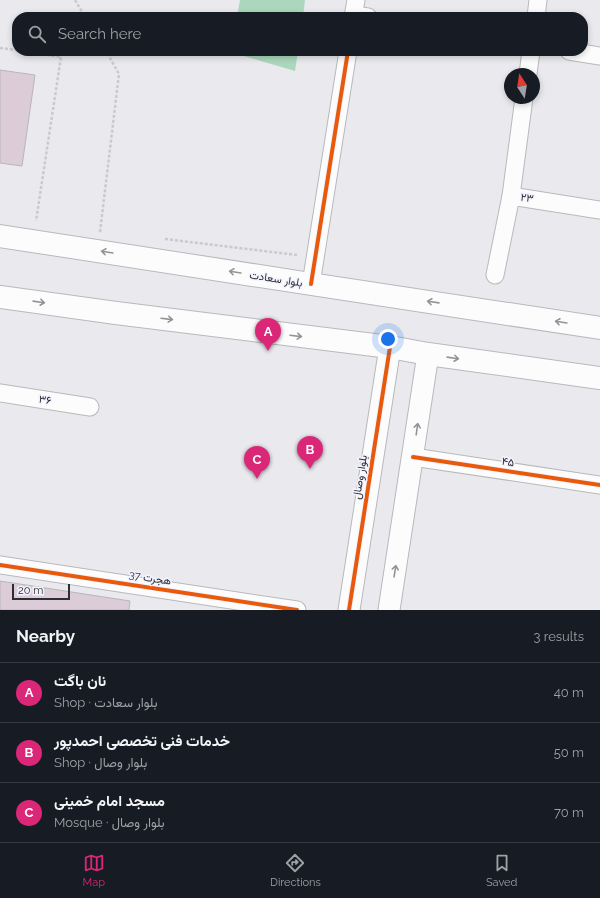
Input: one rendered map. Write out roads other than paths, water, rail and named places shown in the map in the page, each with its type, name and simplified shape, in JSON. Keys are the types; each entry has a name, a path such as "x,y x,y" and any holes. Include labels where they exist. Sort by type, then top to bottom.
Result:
{"main road":[{"name":"بلوار سعادت","path":"0,236 99,241 311,284 600,328"},
{"path":"0,297 390,347 428,354 600,378"}],"street":[{"path":"537,12 538,0"},
{"path":"588,54 600,56"},
{"path":"311,284 347,56"},
{"path":"529,68 530,56"},
{"path":"511,196 523,104"},
{"name":"۲۳","path":"495,275 511,196 600,210"},
{"name":"بلوار وصال","path":"349,610 390,347"},
{"path":"389,610 428,354"},
{"name":"۳۶","path":"0,394 90,407"},
{"name":"۴۵","path":"413,457 600,485"},
{"name":"هجرت 37","path":"0,565 298,610"}],"place":[{"name":"نان باگت","path":"268,351"},
{"name":"خدمات فنی تخصصی احمدپور","path":"310,469"},
{"name":"مسجد امام خمینی","path":"257,479"}]}
